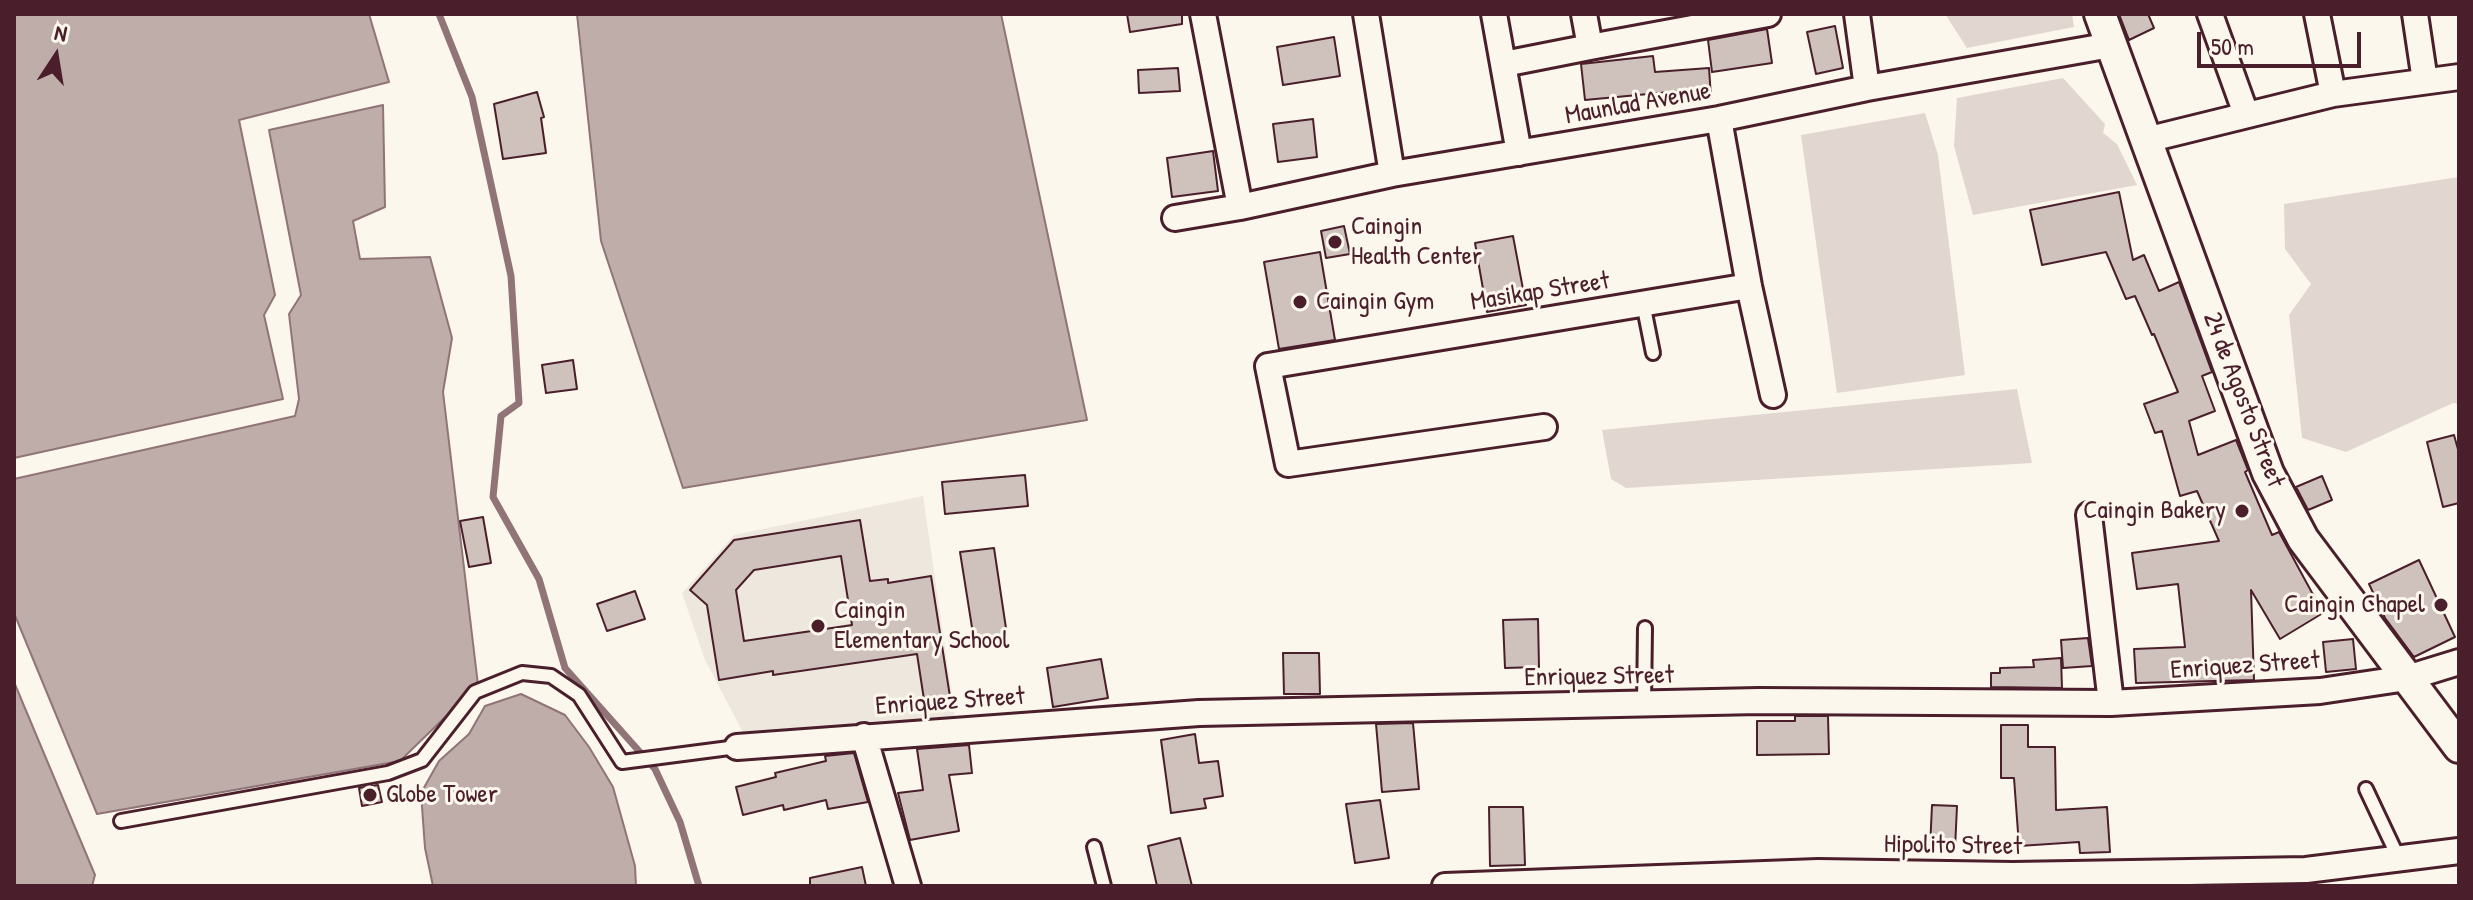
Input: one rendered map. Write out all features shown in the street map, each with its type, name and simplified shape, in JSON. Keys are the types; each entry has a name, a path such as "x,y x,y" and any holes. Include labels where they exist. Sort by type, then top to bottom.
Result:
{"street":[{"path":"1203,14 1240,207"},
{"path":"1366,14 1392,174"},
{"path":"1494,14 1519,153"},
{"path":"1584,14 1590,47"},
{"path":"1504,64 1768,14"},
{"path":"1857,14 1867,88"},
{"name":"24 de Agosto Street","path":"2100,14 2268,473 2303,539 2459,747"},
{"path":"2210,14 2246,114"},
{"path":"2317,14 2333,94"},
{"path":"2415,14 2425,81"},
{"name":"Maunlad Avenue","path":"1175,218 1392,174 1719,119 1867,88 2111,45"},
{"path":"2146,140 2333,94 2459,77"},
{"path":"1719,119 1749,286 1773,395"},
{"name":"Masikap Street","path":"1544,427 1288,464 1268,366 1749,286"},
{"path":"2089,515 2111,703"},
{"name":"Enriquez Street","path":"737,747 1199,713 1759,701 2111,703 2320,691 2407,678 2459,662"},
{"path":"864,736 908,886"},
{"name":"Hipolito Street","path":"1445,886 1818,872 2013,875 2306,870 2459,851"}],"lane":[{"path":"1643,303 1653,353"},
{"path":"1644,704 1645,628"},
{"path":"121,821 388,773 422,760 475,692 522,673 551,676 579,695 622,762 737,747"},
{"path":"2366,789 2399,859"},
{"path":"1094,847 1104,886"}],"shaded area":[{"path":"14,14 369,14 389,82 239,120 275,295 264,315 283,399 14,458"},
{"path":"577,14 1001,14 1087,420 683,488 601,241"},
{"path":"1945,14 2072,14 2074,27 1967,48"},
{"path":"2063,78 2105,124 2103,133 2117,144 2137,185 1973,215 1954,146 1957,98"},
{"path":"383,105 385,207 353,221 360,259 430,257 452,338 443,392 478,685 400,761 97,814 14,613 14,479 295,416 299,399 289,314 301,295 269,130"},
{"path":"1925,113 1938,155 1965,375 1837,393 1801,135"},
{"path":"2459,177 2459,404 2453,403 2346,452 2302,438 2289,315 2311,284 2285,249 2284,204"},
{"path":"2017,389 2032,463 1626,488 1611,479 1602,430"},
{"name":"Caingin Elementary School","path":"923,496 955,717 745,736 705,660 682,593 734,535"},
{"path":"14,682 95,875 92,886 14,886"},
{"path":"521,694 565,715 613,787 635,866 636,886 433,886 425,848 421,793 439,761 469,734 485,706"}],"building":[{"path":"1127,14 1182,14 1182,24 1130,32"},
{"path":"2119,14 2148,14 2154,28 2129,40"},
{"path":"1835,26 1843,68 1816,74 1807,32"},
{"path":"1767,29 1772,63 1712,72 1708,40"},
{"path":"1334,37 1340,76 1283,85 1277,47"},
{"path":"1653,56 1655,72 1709,68 1711,97 1681,100 1680,91 1585,100 1581,64"},
{"path":"1178,68 1180,91 1139,93 1138,70"},
{"path":"537,92 544,117 541,118 546,153 503,159 494,104"},
{"path":"1313,119 1317,157 1278,162 1273,124"},
{"path":"1213,151 1218,191 1172,197 1167,158"},
{"path":"2119,192 2133,260 2144,255 2159,291 2179,282 2212,372 2202,376 2215,411 2189,421 2198,455 2236,440 2248,470 2245,472 2272,535 2279,532 2323,613 2280,639 2251,590 2254,680 2136,683 2134,649 2185,647 2178,584 2137,589 2132,553 2219,541 2197,491 2180,496 2162,431 2155,433 2144,404 2178,392 2135,296 2126,299 2106,252 2042,265 2030,210"},
{"name":"Caingin Health Center","path":"1344,226 1350,254 1326,258 1321,231"},
{"path":"1513,236 1526,305 1487,312 1475,243"},
{"name":"Caingin Gym","path":"1320,252 1335,340 1279,349 1264,262"},
{"path":"573,360 577,389 546,393 542,365"},
{"path":"2454,435 2459,453 2459,503 2443,507 2427,442"},
{"path":"1025,475 1028,506 945,514 942,482"},
{"path":"2322,476 2332,500 2308,510 2296,487"},
{"path":"483,517 491,563 469,567 460,521"},
{"path":"860,520 870,581 888,579 888,583 931,576 951,703 925,706 917,654 719,680 707,605 690,590 734,540","holes":["841,556 852,625 744,641 736,590 754,570"]},
{"path":"994,548 1007,635 974,640 960,552"},
{"path":"2419,560 2455,637 2414,657 2385,618 2369,584"},
{"path":"635,591 645,619 607,631 597,604"},
{"path":"1538,619 1539,667 1505,668 1503,620"},
{"path":"2088,638 2092,666 2063,668 2061,640"},
{"path":"2353,639 2356,669 2326,672 2323,642"},
{"path":"1283,653 1319,653 1320,694 1284,694"},
{"path":"2061,658 2062,688 1991,687 1991,673 2000,673 2000,668 2034,667 2033,660"},
{"path":"1101,659 1108,698 1053,707 1047,668"},
{"path":"1795,716 1828,716 1829,754 1757,755 1757,721 1795,721"},
{"path":"1413,723 1419,789 1382,792 1376,724"},
{"path":"2001,725 2028,725 2028,747 2055,747 2056,810 2107,807 2110,852 2080,853 2079,842 2019,846 2014,778 2001,778"},
{"path":"1195,734 1199,763 1218,761 1223,796 1204,799 1206,808 1171,813 1161,740"},
{"path":"969,745 972,773 949,775 959,831 910,840 898,793 923,790 917,749"},
{"path":"854,753 868,802 828,809 826,800 784,810 783,805 743,815 736,787 776,777 775,773 826,761 825,756"},
{"name":"Globe Tower","path":"378,785 382,802 362,806 359,788"},
{"path":"1380,800 1389,858 1355,863 1346,804"},
{"path":"1932,805 1957,806 1955,849 1930,848"},
{"path":"1489,807 1523,807 1525,865 1490,866"},
{"path":"1180,838 1192,886 1157,886 1148,846"},
{"path":"862,867 866,886 810,886 810,878"}],"waterway":[{"path":"439,14 472,97 511,276 519,403 501,416 493,497 539,579 565,668 655,769 680,822 699,886"}],"place":[{"name":"Caingin Health Center","path":"1335,242"},
{"name":"Caingin Gym","path":"1300,302"},
{"name":"Caingin Bakery","path":"2242,511"},
{"name":"Caingin Chapel","path":"2441,605"},
{"name":"Caingin Elementary School","path":"818,626"},
{"name":"Globe Tower","path":"370,795"}]}
